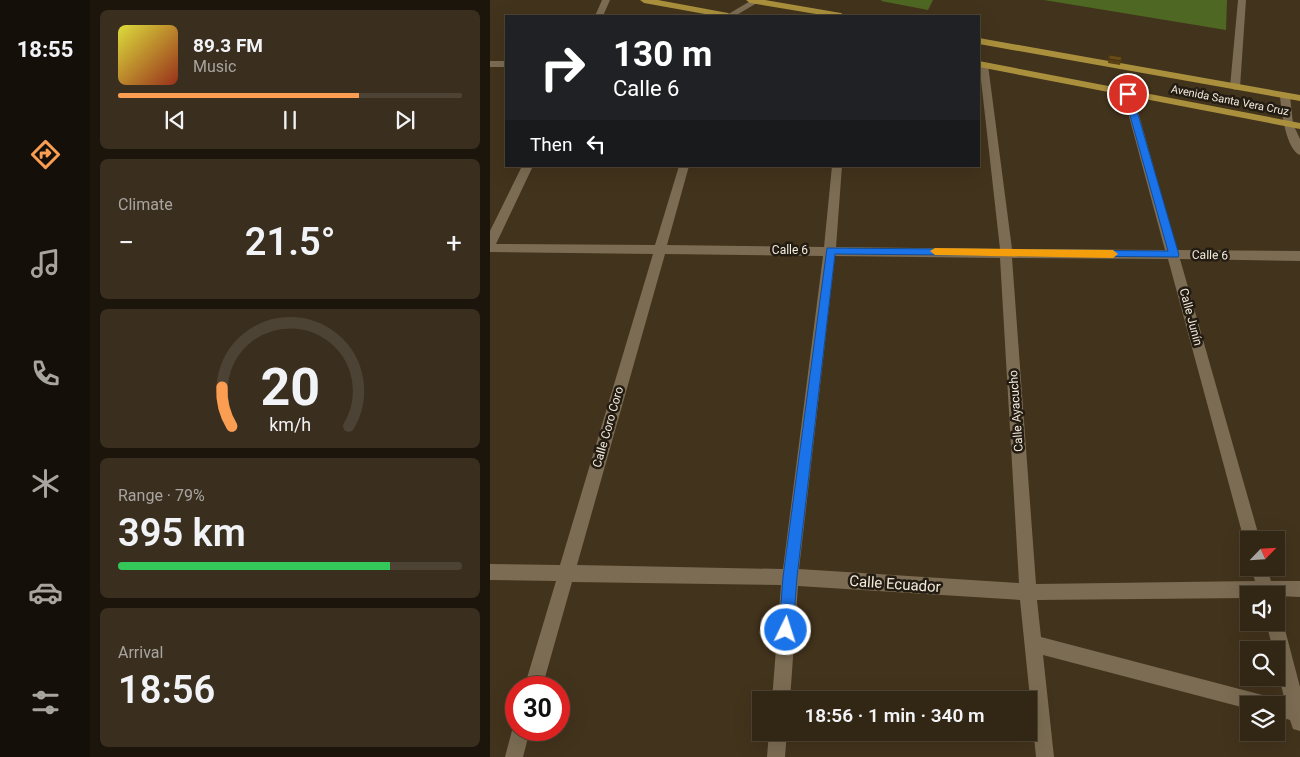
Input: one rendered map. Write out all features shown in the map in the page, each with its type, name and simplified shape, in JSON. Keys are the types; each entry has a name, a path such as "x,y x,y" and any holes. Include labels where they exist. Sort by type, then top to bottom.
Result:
{"main road":[{"path":"644,0 724,15"},
{"path":"755,0 836,15"},
{"name":"Avenida Santa Vera Cruz","path":"980,41 1300,98"},
{"name":"Avenida Santa Vera Cruz","path":"980,65 1300,126"}],"street":[{"path":"599,15 606,0"},
{"path":"731,15 755,0"},
{"path":"1235,87 1242,0"},
{"path":"490,64 505,64"},
{"name":"Calle Ayacucho","path":"980,65 1006,252 1032,644 1045,757"},
{"name":"Calle Junín","path":"1128,94 1250,531"},
{"path":"1285,96 1288,124 1300,151"},
{"path":"490,242 528,167"},
{"name":"Calle Coro Coro","path":"536,676 684,167"},
{"path":"782,691 790,577 830,250 837,167"},
{"name":"Calle 6","path":"490,248 1300,256"},
{"name":"Calle Ecuador","path":"490,572 790,577 1028,592 1240,592"},
{"name":"Calle Ecuador","path":"1285,591 1300,590"},
{"path":"1276,631 1299,716"},
{"path":"1032,644 1240,698"},
{"path":"1285,711 1299,716"},
{"path":"514,757 519,741"},
{"path":"776,757 777,741"}],"green space":[{"path":"882,0 933,0 928,10"},
{"path":"1044,0 1227,0 1226,30"}],"building":[{"path":"1109,55 1122,57 1121,61 1109,59"}],"slow traffic":[{"path":"935,251 1113,254"}],"route":[{"path":"786,630 790,577 830,250 1174,255 1128,94"}]}
